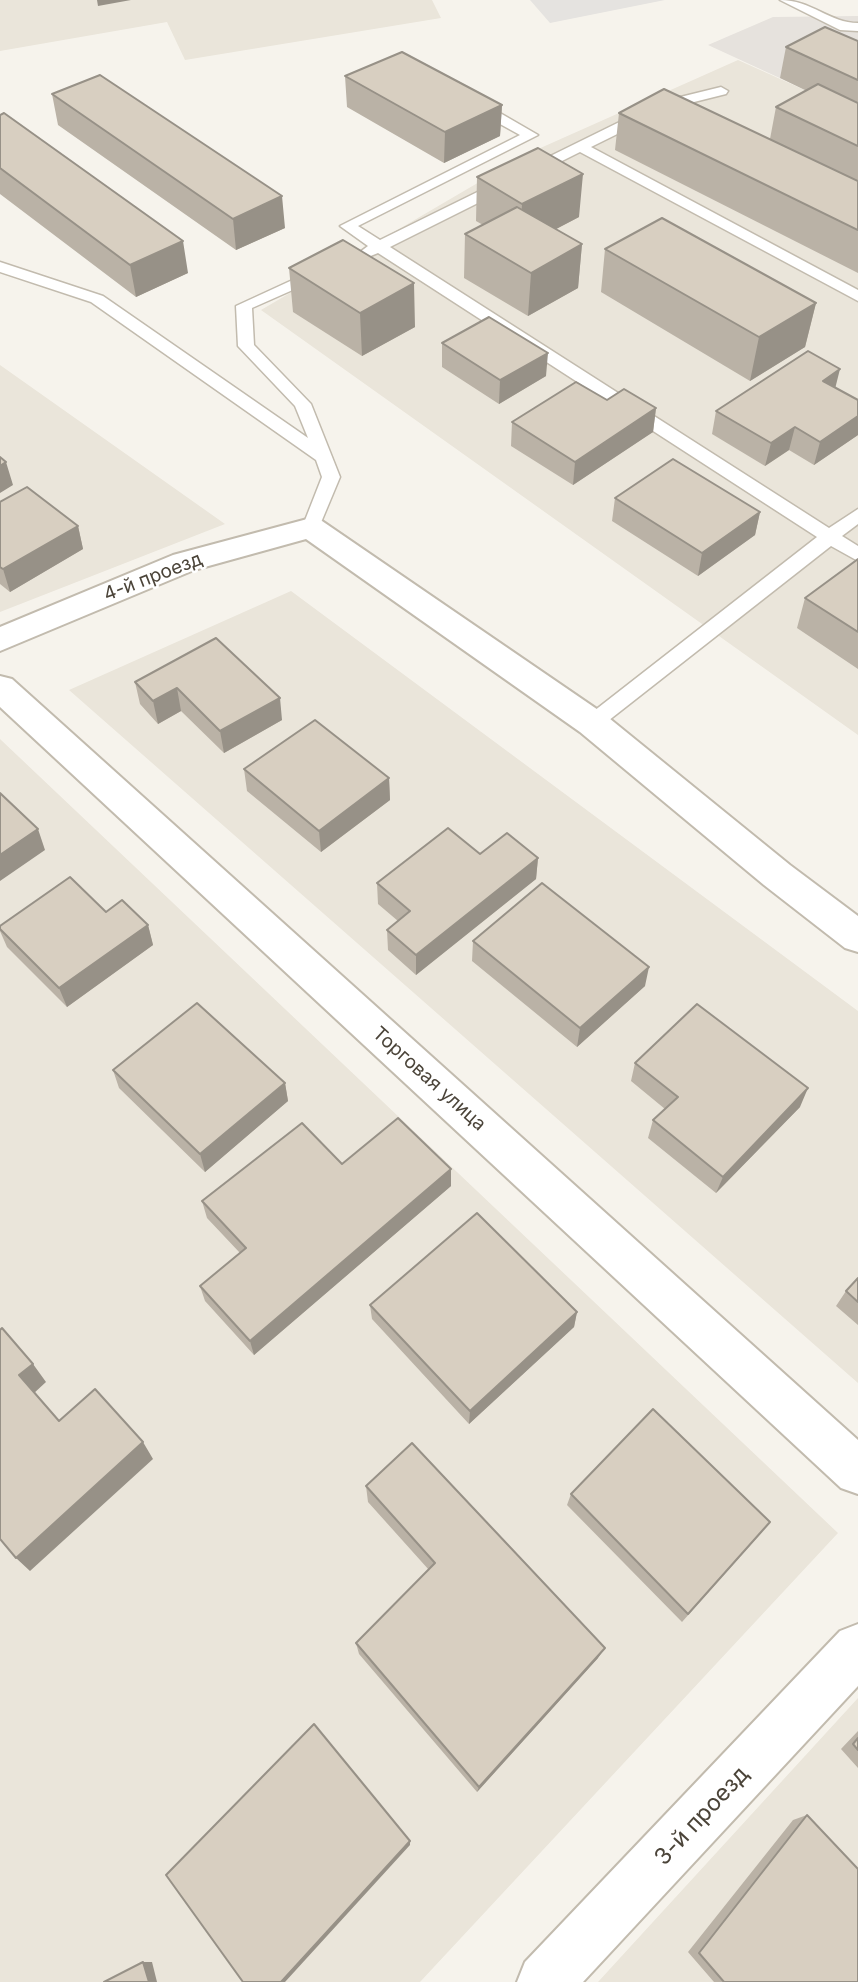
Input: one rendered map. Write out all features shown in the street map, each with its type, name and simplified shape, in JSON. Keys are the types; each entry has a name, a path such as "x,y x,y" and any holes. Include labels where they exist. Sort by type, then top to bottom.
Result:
{"street":[{"name":"4-й проезд","path":"0,640 184,562 311,528"},
{"path":"311,528 592,723 778,875 858,936"},
{"name":"Торговая улица","path":"0,688 858,1471"},
{"name":"3-й проезд","path":"545,1982 858,1649"}],"lane":[{"path":"786,0 845,27 858,27"},
{"path":"353,258 665,105 721,90"},
{"path":"462,97 531,135 346,226 858,555"},
{"path":"665,105 689,117"},
{"path":"579,146 858,296"},
{"path":"0,267 97,299 323,457"},
{"path":"311,528 331,477 303,404 246,346 244,306 329,269"},
{"path":"592,723 858,515"}],"shaded area":[{"path":"0,0 432,0 441,18 185,60 167,22 0,51"},
{"path":"530,0 665,0 550,23"},
{"path":"858,16 858,114 708,45 773,17"},
{"path":"738,60 858,114 858,735 261,310 527,154"},
{"path":"0,365 225,524 0,612"},
{"path":"291,591 858,1011 858,1383 69,690"},
{"path":"0,739 838,1533 420,1982 0,1982"},
{"path":"858,1698 858,1982 598,1982"}],"building":[{"path":"825,27 858,41 858,80 786,47"},
{"path":"402,52 502,105 445,132 345,76"},
{"path":"100,75 282,196 233,219 52,94"},
{"path":"818,84 858,103 858,146 776,107"},
{"path":"664,89 858,181 858,230 619,113"},
{"path":"4,113 183,241 130,265 0,168 0,115"},
{"path":"538,148 583,174 522,204 477,177"},
{"path":"517,207 582,244 531,273 465,234"},
{"path":"662,218 816,303 759,337 605,249"},
{"path":"343,240 414,283 360,313 289,268"},
{"path":"489,317 548,353 500,380 442,343"},
{"path":"808,351 840,369 823,381 858,400 858,416 820,442 795,427 771,443 716,411"},
{"path":"576,382 607,400 624,389 656,408 575,462 512,422"},
{"path":"673,459 760,512 702,553 615,498"},
{"path":"27,487 78,526 3,569 0,567 0,502"},
{"path":"858,559 858,632 805,598"},
{"path":"216,638 280,698 220,731 177,688 153,701 135,682"},
{"path":"315,720 389,778 319,831 244,769"},
{"path":"0,793 38,829 0,855"},
{"path":"448,828 480,854 507,833 538,858 416,955 387,930 410,911 377,883"},
{"path":"70,877 106,912 122,900 148,925 59,988 0,926"},
{"path":"542,883 649,967 580,1028 473,941"},
{"path":"197,1003 285,1083 200,1154 113,1070"},
{"path":"697,1004 808,1088 723,1177 653,1120 678,1097 635,1063"},
{"path":"398,1118 451,1169 250,1341 200,1286 246,1248 202,1201 302,1123 342,1164"},
{"path":"477,1213 577,1312 470,1411 370,1305"},
{"path":"858,1278 858,1302 846,1291"},
{"path":"2,1328 33,1364 19,1375 59,1421 95,1389 143,1442 16,1558 0,1539"},
{"path":"653,1409 770,1522 688,1614 571,1494"},
{"path":"412,1443 605,1648 479,1787 356,1643 435,1563 366,1486"},
{"path":"314,1724 410,1841 281,1982 243,1982 166,1875"},
{"path":"807,1815 858,1869 858,1982 724,1982 699,1953"},
{"path":"143,1962 149,1982 104,1982"}]}
